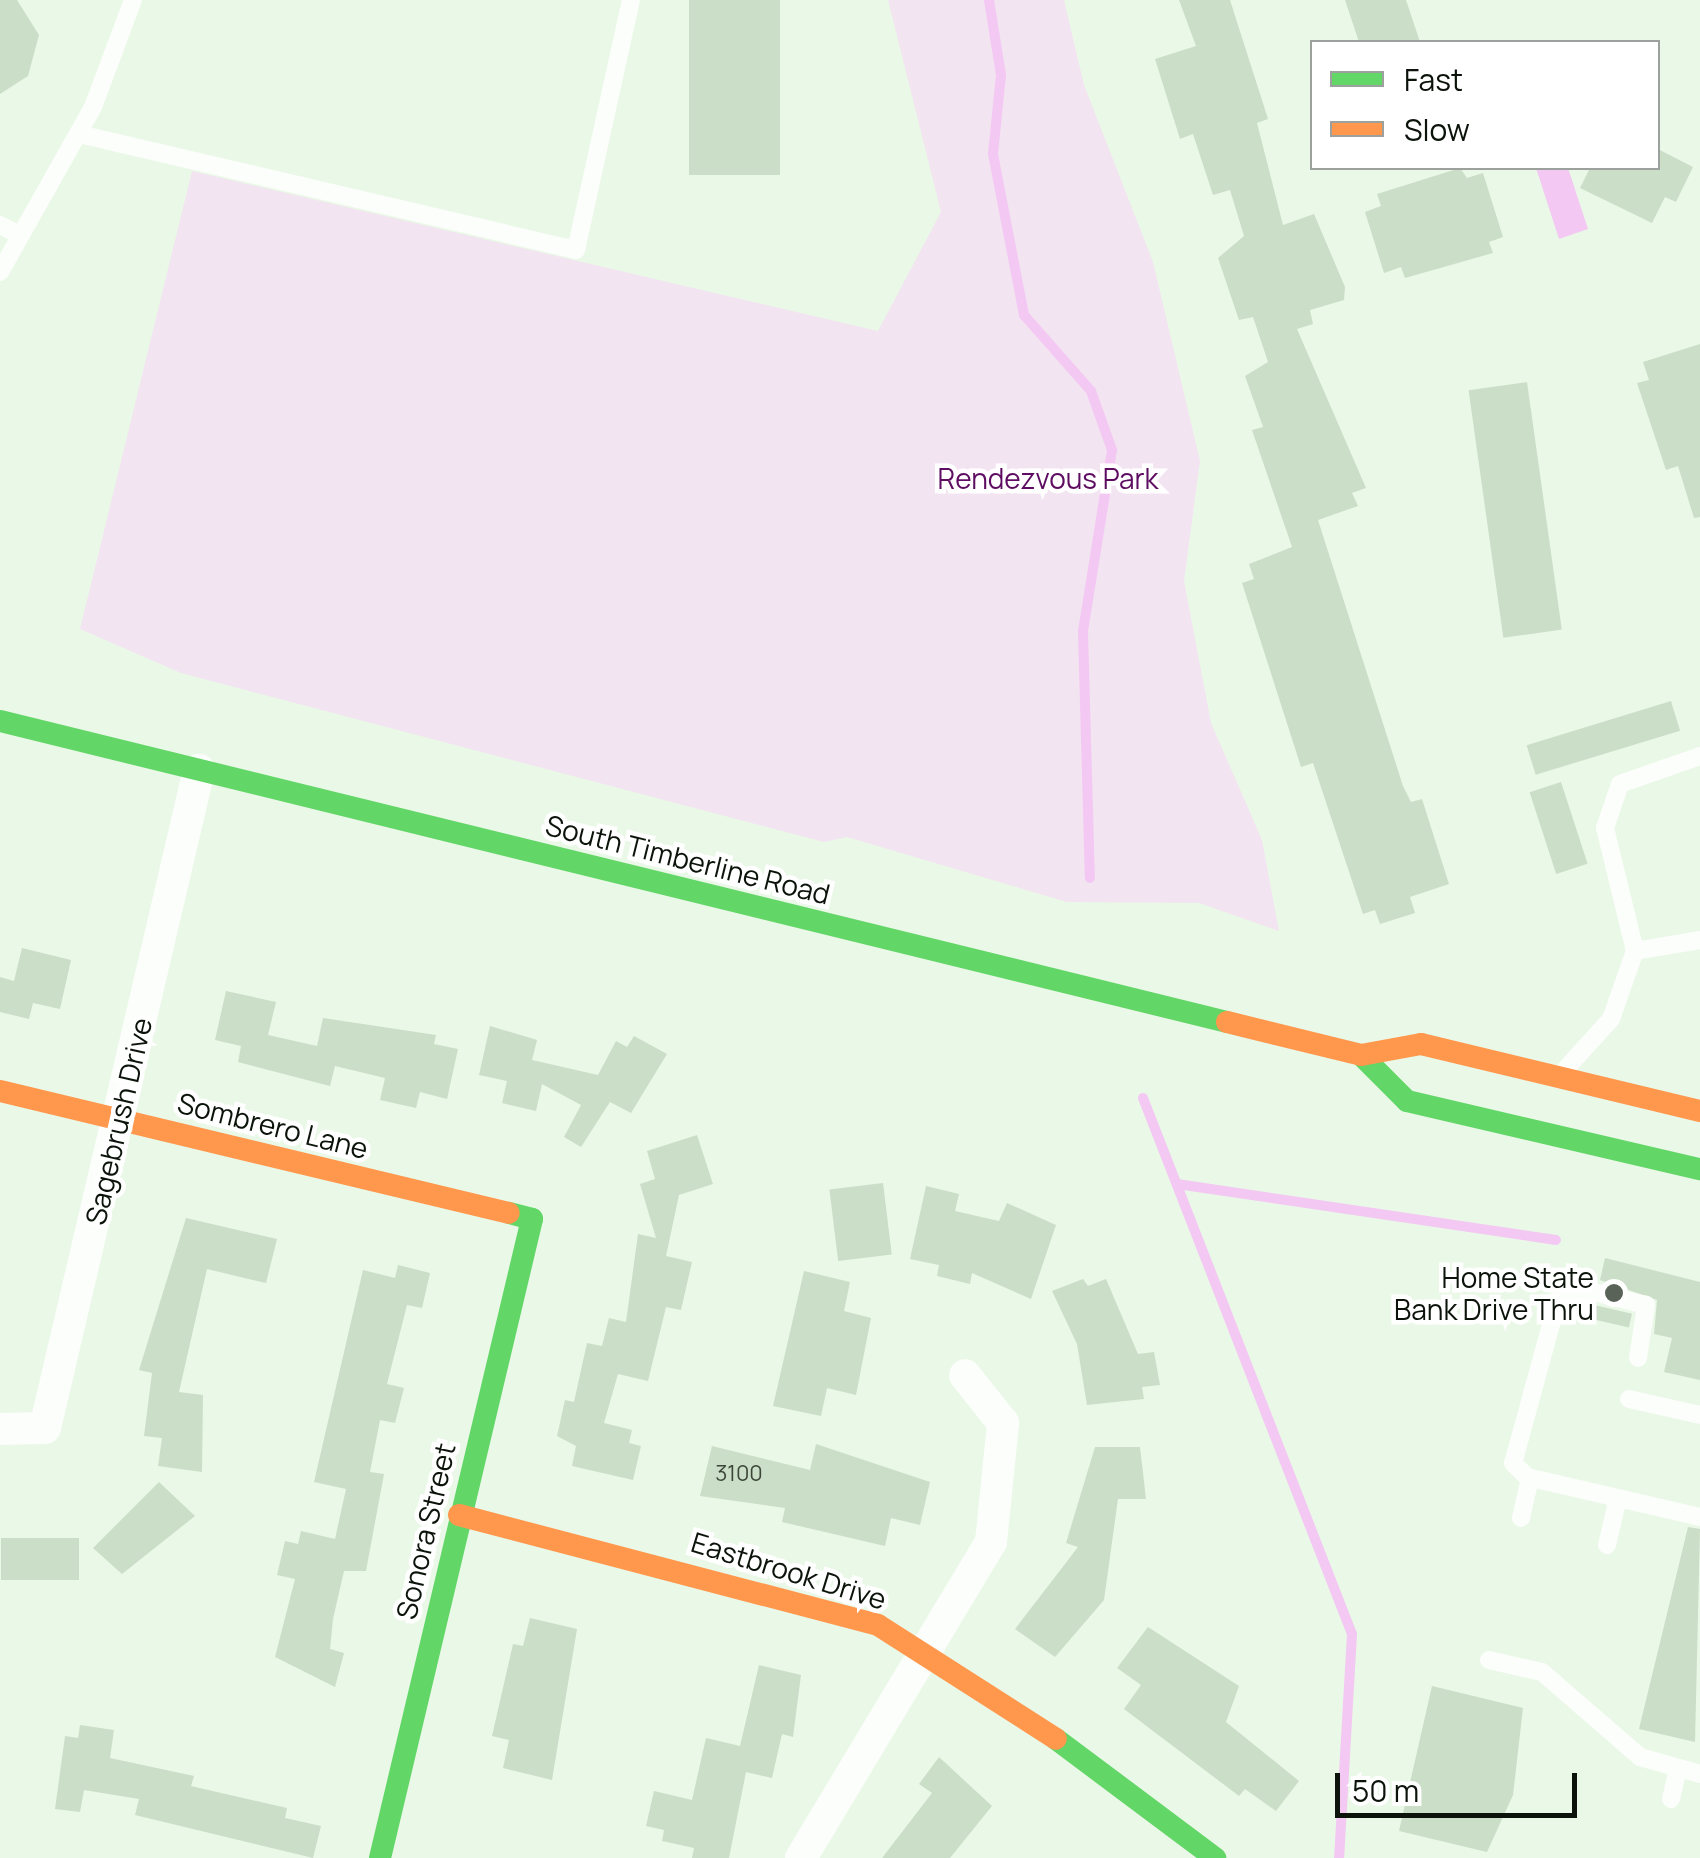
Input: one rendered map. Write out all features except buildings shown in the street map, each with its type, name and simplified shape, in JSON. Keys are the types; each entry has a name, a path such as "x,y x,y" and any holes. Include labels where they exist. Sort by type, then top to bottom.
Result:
{"main road":[{"name":"South Timberline Road","path":"0,721 1361,1055 1421,1044 1700,1111"},
{"path":"1361,1055 1407,1100 1700,1170"},
{"name":"Sombrero Lane","path":"0,1090 532,1219"},
{"name":"Sonora Street","path":"380,1858 532,1219"},
{"name":"Eastbrook Drive","path":"460,1515 829,1609 930,1652 1215,1858"}],"street":[{"name":"Sagebrush Drive","path":"0,1428 44,1428 198,770"},
{"path":"801,1858 976,1578 1002,1495 1003,1423 965,1376"}],"lane":[{"path":"0,272 79,134 133,0"},
{"path":"79,134 576,250 631,0"},
{"path":"0,225 20,236"},
{"path":"1558,1077 1611,1020 1635,951 1605,828 1620,784 1700,756"},
{"path":"1635,951 1700,940"},
{"path":"1638,1358 1646,1304 1590,1290 1553,1303 1512,1455 1530,1478 1700,1517"},
{"path":"1630,1399 1700,1415"},
{"path":"1521,1518 1530,1478"},
{"path":"1607,1545 1618,1498"},
{"path":"1489,1660 1542,1672 1640,1757 1700,1774"},
{"path":"1671,1799 1678,1769"}],"green space":[{"name":"Rendezvous Park","path":"888,0 1064,0 1084,85 1153,262 1200,461 1184,581 1211,723 1262,840 1279,931 1199,903 1067,902 847,837 824,842 181,673 80,629 192,171 878,331 941,212"}],"shaded area":[{"path":"1537,170 1569,170 1588,229 1559,239"}],"waterway":[{"path":"989,0 1001,75 993,154 1024,315 1091,391 1112,450 1083,632 1090,878"},
{"path":"1143,1098 1352,1634 1339,1858"},
{"path":"1177,1184 1556,1240"}],"traffic: fast":[{"path":"0,721 1227,1022"},
{"path":"1361,1055 1407,1101 1700,1169"},
{"path":"380,1858 532,1219 509,1213"},
{"path":"1056,1739 1215,1858"}],"traffic: slow":[{"path":"1227,1022 1361,1055 1421,1044 1700,1111"},
{"path":"0,1091 509,1213"},
{"path":"459,1515 878,1625 1056,1739"}],"place":[{"name":"Home State Bank Drive Thru","path":"1614,1293"}]}
